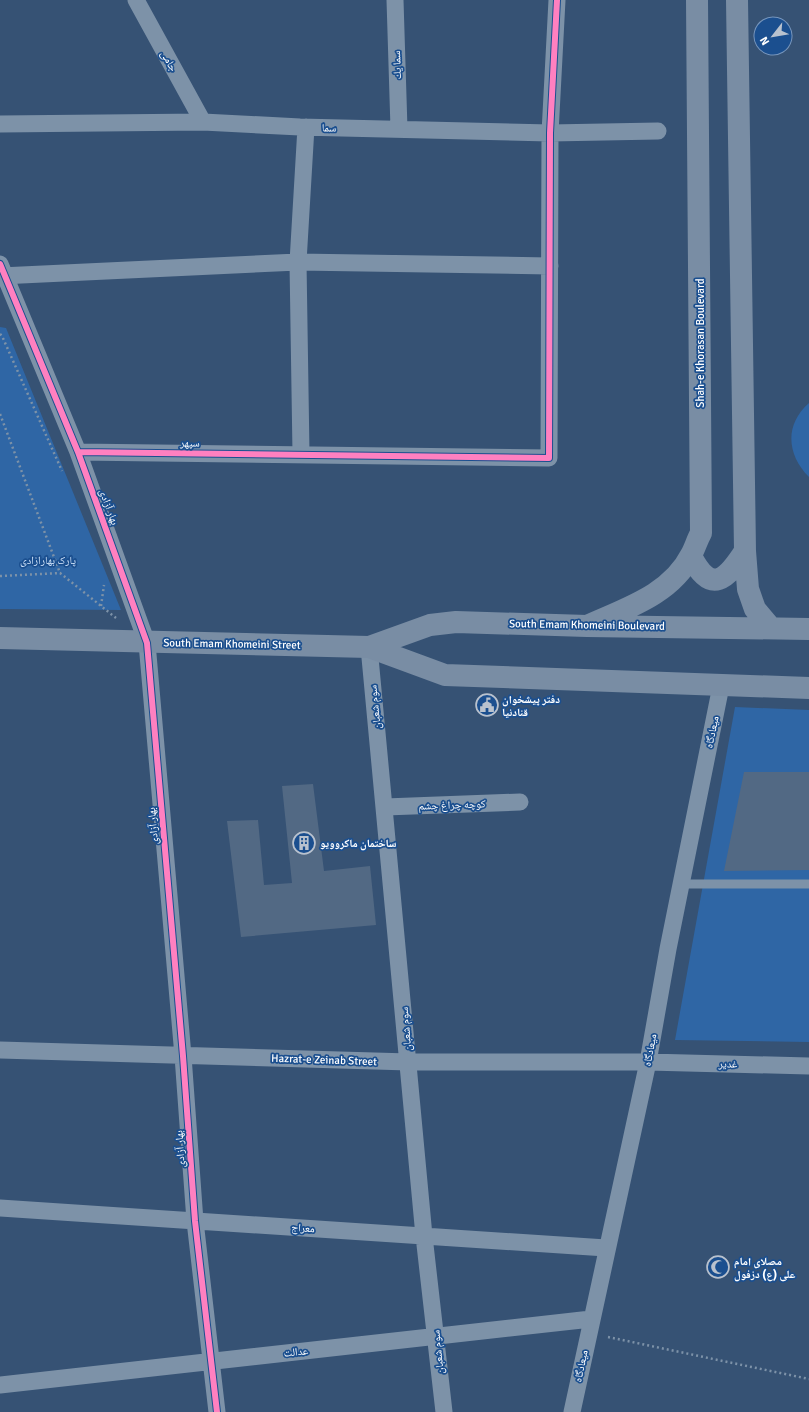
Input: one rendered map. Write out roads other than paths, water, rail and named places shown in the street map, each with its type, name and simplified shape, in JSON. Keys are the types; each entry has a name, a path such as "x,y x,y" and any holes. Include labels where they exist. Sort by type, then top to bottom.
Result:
{"main road":[{"name":"Shah-e Khorasan Boulevard","path":"587,626 650,597 675,577 691,556 701,533 696,0"},
{"path":"737,0 745,551 748,589 755,609 771,628"},
{"path":"691,556 697,569 704,576 714,580 723,578 732,571 745,551"},
{"name":"South Emam Khomeini Boulevard","path":"369,647 430,625 456,622 587,626 809,629"},
{"name":"South Emam Khomeini Street","path":"0,638 369,647"},
{"path":"369,647 445,675 809,688"}],"street":[{"name":"جامی","path":"136,0 203,122"},
{"name":"سما يك","path":"394,0 399,129"},
{"path":"2,272 298,262 550,266 550,133 557,0"},
{"name":"سما","path":"0,124 203,122 306,128 550,133 658,131"},
{"path":"301,454 298,262 306,128"},
{"name":"سپهر","path":"78,452 550,458 550,266"},
{"name":"بهار آزادی","path":"2,272 78,452 147,642 183,1056 195,1221 217,1412"},
{"name":"سوم شعبان","path":"369,647 409,1062 424,1236 444,1412"},
{"name":"میعادگاه","path":"572,1412 606,1248 648,1062 681,884 721,686"},
{"name":"کوچه چراغ چشم","path":"385,807 520,802"},
{"name":"Hazrat-e Zeinab Street","path":"0,1050 409,1062 648,1062"},
{"name":"غدیر","path":"648,1062 809,1066"},
{"name":"معراج","path":"0,1208 606,1248"},
{"name":"عدالت","path":"0,1385 436,1336 590,1326"}],"lane":[{"path":"681,884 809,884"}],"place":[{"name":"دفتر پیشخوان قنادنیا","path":"487,705"},
{"name":"ساختمان ماکروویو","path":"304,843"},
{"name":"مصلای امام علی (ع) دزفول","path":"718,1267"}],"park label":[{"name":"پارک بهارازادی","path":"48,560"}]}
